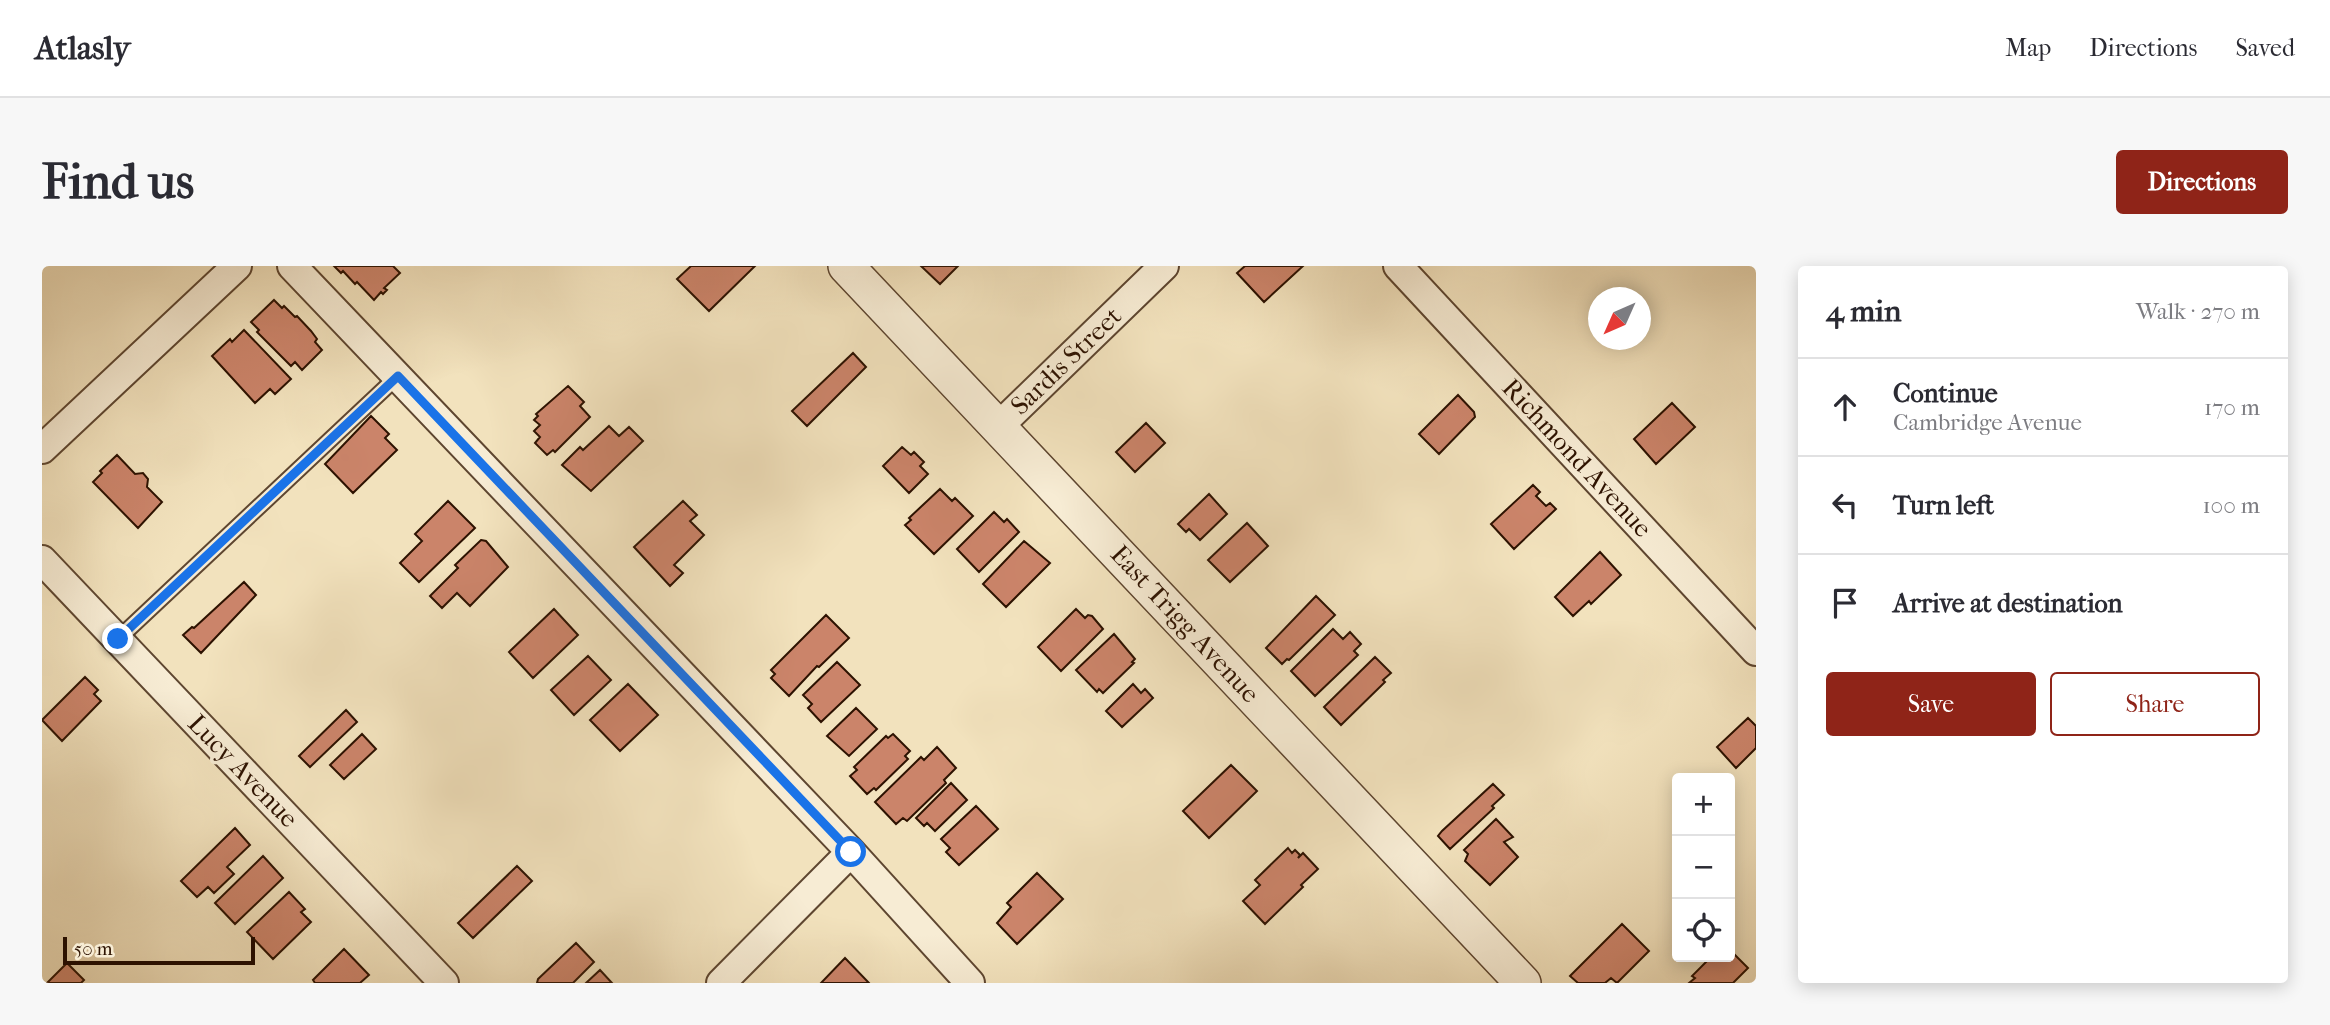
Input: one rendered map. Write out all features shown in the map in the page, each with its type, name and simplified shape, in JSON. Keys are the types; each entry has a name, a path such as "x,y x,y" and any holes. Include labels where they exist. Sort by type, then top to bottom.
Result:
{"street":[{"path":"42,449 237,266"},
{"path":"292,266 851,852 970,983"},
{"name":"East Trigg Avenue","path":"846,266 1523,983"},
{"name":"Sardis Street","path":"999,426 1164,266"},
{"name":"Richmond Avenue","path":"1398,266 1756,651"},
{"name":"Lucy Avenue","path":"42,560 444,983"},
{"path":"721,983 851,852"}],"lane":[{"path":"118,639 398,376"}],"building":[{"path":"334,266 393,266 400,273 384,288 387,290 374,300 357,282 355,284"},
{"path":"691,266 755,266 709,311 677,279"},
{"path":"921,266 958,266 940,284"},
{"path":"1245,266 1303,266 1264,302 1237,273"},
{"path":"274,300 297,316 317,339 315,342 322,350 302,370 295,362 291,366 257,332 259,330 251,322"},
{"path":"244,330 291,379 275,394 270,389 255,403 212,356"},
{"path":"853,353 866,367 807,426 792,411"},
{"path":"568,386 584,402 580,406 590,417 555,452 553,450 547,455 535,443 540,437 534,431 540,425 534,420 538,416 536,414"},
{"path":"1458,395 1474,412 1475,417 1439,454 1419,434"},
{"path":"1672,403 1695,427 1656,464 1634,439"},
{"path":"371,416 389,434 385,438 397,450 353,493 325,464"},
{"path":"1146,423 1165,443 1135,472 1116,452"},
{"path":"609,426 619,436 629,427 643,441 591,491 562,465 580,447 583,450"},
{"path":"902,447 911,455 914,452 924,462 920,466 928,474 909,493 883,466"},
{"path":"117,455 135,474 143,473 148,479 147,487 162,502 138,528 93,482"},
{"path":"1533,485 1540,492 1536,496 1546,506 1550,503 1556,509 1514,549 1491,524"},
{"path":"940,489 952,501 955,498 973,516 934,554 905,525"},
{"path":"1209,494 1227,514 1200,540 1189,529 1186,532 1178,524"},
{"path":"448,501 475,528 419,582 400,563 422,541 415,534"},
{"path":"683,501 697,515 690,521 704,535 674,565 683,573 670,586 634,547"},
{"path":"994,512 1004,522 1007,519 1019,532 979,572 957,549"},
{"path":"1247,523 1268,546 1230,582 1208,560"},
{"path":"481,540 486,541 508,567 470,606 457,593 442,608 430,596 458,568 455,565"},
{"path":"1024,541 1050,563 1006,607 983,584"},
{"path":"1600,552 1621,575 1591,604 1589,601 1573,616 1555,597"},
{"path":"244,582 256,595 201,653 183,635"},
{"path":"1316,596 1335,615 1282,664 1266,648"},
{"path":"554,609 578,635 533,678 509,652"},
{"path":"1076,609 1085,618 1092,616 1103,629 1061,671 1038,647"},
{"path":"826,615 849,638 817,666 789,696 771,678 775,674 771,670"},
{"path":"1333,629 1343,639 1350,632 1361,644 1354,651 1358,655 1315,696 1291,671"},
{"path":"1114,634 1135,659 1132,662 1134,663 1103,693 1099,689 1097,692 1076,670"},
{"path":"588,656 611,680 574,715 551,690"},
{"path":"1375,657 1391,673 1341,725 1324,707"},
{"path":"837,662 860,685 821,722 808,708 812,704 803,695"},
{"path":"85,677 98,690 94,694 101,701 62,741 42,720"},
{"path":"628,684 658,715 620,751 590,720"},
{"path":"1133,684 1141,693 1145,689 1153,698 1122,727 1106,711"},
{"path":"856,708 877,729 849,756 827,736"},
{"path":"346,710 357,722 310,767 299,756"},
{"path":"1748,718 1756,726 1756,748 1736,768 1717,747"},
{"path":"362,734 376,749 344,779 330,765"},
{"path":"893,734 910,751 905,756 908,759 876,790 874,788 867,794 850,776 857,770 854,767 886,736 888,738"},
{"path":"937,747 956,768 944,780 946,783 907,821 903,818 896,824 875,802 921,757 924,760"},
{"path":"1231,765 1257,791 1209,838 1183,811"},
{"path":"951,783 967,800 935,831 927,823 924,826 916,818"},
{"path":"1493,784 1504,795 1492,806 1494,808 1450,849 1438,836"},
{"path":"976,806 998,829 959,865 946,852 950,848 941,839"},
{"path":"1496,819 1513,837 1504,842 1518,857 1490,885 1465,861 1468,854 1464,850"},
{"path":"235,828 250,845 227,867 234,874 214,893 208,887 197,897 181,881"},
{"path":"1288,848 1292,853 1295,850 1300,855 1298,858 1303,853 1318,869 1265,924 1243,901 1260,885 1255,880"},
{"path":"263,856 283,878 235,924 215,903"},
{"path":"517,866 532,881 473,938 458,923"},
{"path":"1037,873 1063,899 1017,944 997,923 1011,907 1007,903"},
{"path":"289,892 305,909 301,912 311,922 273,959 247,932"},
{"path":"1622,924 1649,951 1617,983 1611,978 1605,983 1578,983 1570,976"},
{"path":"576,943 594,962 573,983 537,983 538,979"},
{"path":"344,949 369,975 360,983 315,983 313,980"},
{"path":"1735,955 1748,968 1733,983 1689,983 1695,978 1692,976 1706,962 1735,962"},
{"path":"845,958 869,983 821,983"},
{"path":"67,963 84,980 81,983 47,983"},
{"path":"600,970 612,983 586,983"}],"route":[{"path":"118,639 398,376 851,852"}]}
